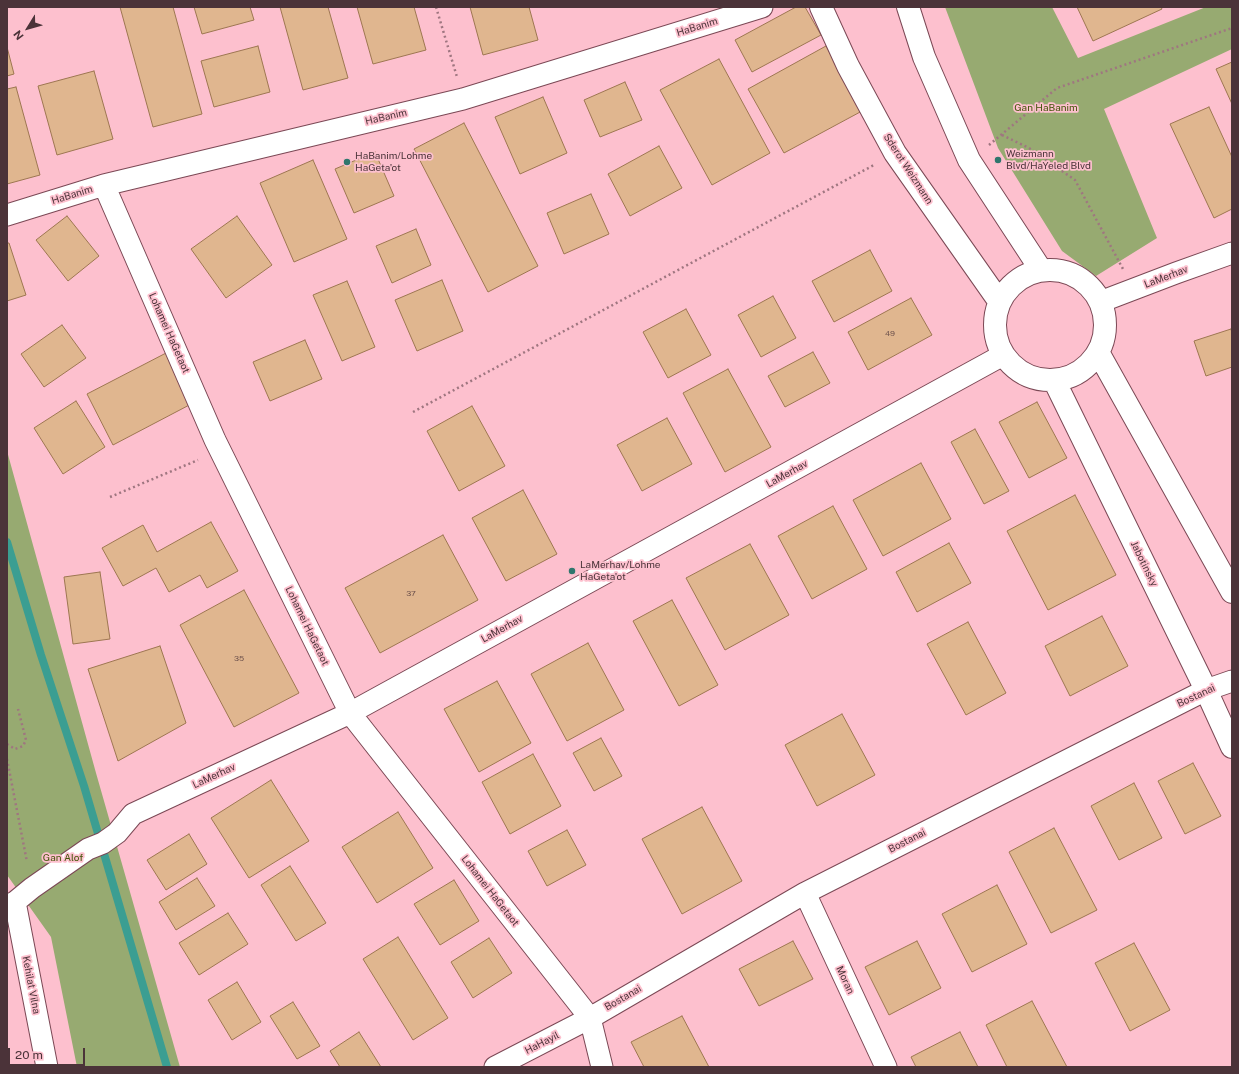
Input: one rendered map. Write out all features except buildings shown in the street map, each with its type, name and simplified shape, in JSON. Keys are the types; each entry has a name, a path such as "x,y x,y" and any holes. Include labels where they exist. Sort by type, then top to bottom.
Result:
{"street":[{"name":"HaBanim","path":"7,215 104,185 463,98 762,7"},
{"name":"Sderot Weizmann","path":"821,7 848,66 895,153 999,301"},
{"path":"908,7 924,57 969,160 1041,270"},
{"name":"Lohamei HaGetaot","path":"104,185 220,451 350,713 590,1018"},
{"name":"LaMerhav","path":"1100,302 1232,253"},
{"path":"1041,270 1059,270 1076,276 1090,287 1100,302 1105,319 1104,336 1098,352 1087,366 1072,376 1054,380 1034,378 1017,370 1003,355 996,338 994,319 999,301 1010,286 1024,275 1041,270"},
{"path":"1098,352 1232,592"},
{"name":"LaMerhav","path":"11,904 88,849 103,843 117,834 133,814 350,713 1003,355"},
{"name":"Jabotinsky","path":"1054,380 1206,690 1232,748"},
{"name":"Bostanai","path":"590,1018 805,893 1206,690 1232,681"},
{"name":"Moran","path":"805,893 886,1067"},
{"name":"Kehilat Vilna","path":"11,904 47,1067"},
{"path":"590,1018 602,1067"},
{"name":"HaHayil","path":"495,1067 590,1018"}],"path":[{"path":"436,7 463,98"},
{"path":"969,160 1002,135 1057,88 1232,28"},
{"path":"1002,135 1029,148 1075,180 1134,289"},
{"path":"413,412 895,153"},
{"path":"110,497 220,451"},
{"path":"7,744 15,749 23,746 26,740 18,709"},
{"path":"7,759 32,888"}],"green space":[{"name":"Gan HaBanim","path":"945,7 1052,7 1078,58 1206,7 1232,7 1232,49 1104,109 1157,238 1096,276 1062,251 998,148"},
{"name":"Gan Alof","path":"7,451 96,773 180,1067 77,1067 51,937 7,875"}],"waterway":[{"path":"7,542 41,655 84,786 167,1067"}],"place":[{"name":"Weizmann Blvd/HaYeled Blvd","path":"998,160"},
{"name":"HaBanim/Lohme HaGeta'ot","path":"347,162"},
{"name":"LaMerhav/Lohme HaGeta'ot","path":"572,571"}]}
